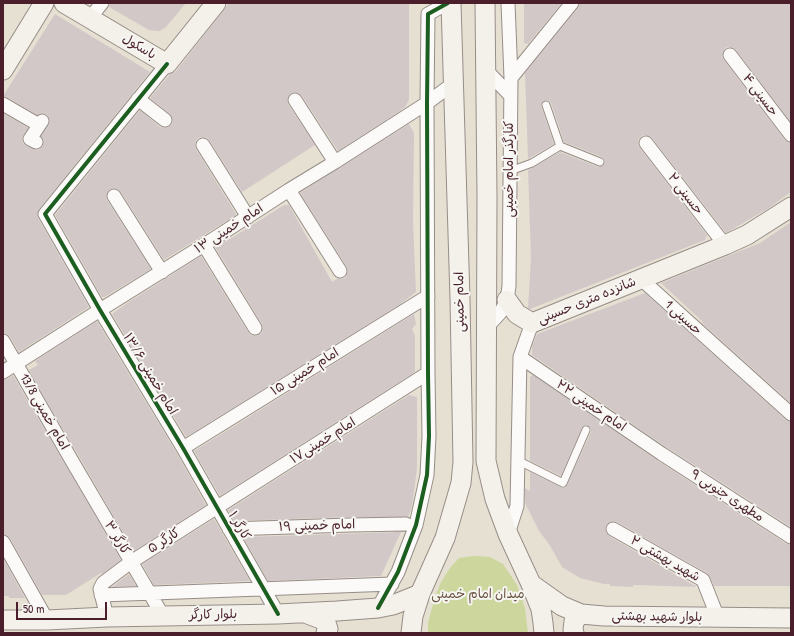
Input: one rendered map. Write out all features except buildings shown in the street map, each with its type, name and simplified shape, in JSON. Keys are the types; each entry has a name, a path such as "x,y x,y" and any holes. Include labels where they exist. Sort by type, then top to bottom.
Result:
{"main road":[{"path":"3,70 44,3"},
{"name":"باسکول","path":"64,3 167,64 216,3"},
{"name":"امام خمینی","path":"420,594 445,538 460,484 463,462 451,3"},
{"name":"امام خمینی","path":"485,3 487,197 486,461 495,499 508,534 531,584"},
{"name":"شانزده متری حسینی","path":"532,323 725,245 747,234 791,207"},
{"path":"507,300 518,314 532,323"},
{"path":"531,584 541,609 544,623 544,633"},
{"name":"بلوار شهید بهشتی","path":"531,584 562,606 581,614 604,616 791,618"},
{"path":"411,633 413,616 420,594"},
{"name":"بلوار کارگر","path":"3,620 304,613 378,608 394,604 420,594"},
{"path":"304,613 321,619 326,623 328,629 326,633"},
{"path":"574,633 574,621 581,614"}],"street":[{"path":"90,18 102,3"},
{"path":"378,608 398,572 416,525 427,475 429,436 427,103 428,14 448,3"},
{"name":"کنارگذر امام خمینی","path":"486,328 500,312 507,300 509,286 511,78 508,3"},
{"path":"511,78 572,3"},
{"name":"حسینی ۴","path":"730,55 791,135"},
{"path":"165,120 138,99 167,64"},
{"path":"485,68 510,95"},
{"name":"امام خمینی ۱۳","path":"3,372 335,162 427,103 454,83"},
{"name":"امام خمینی ۱۳/۶","path":"138,99 45,214 100,310 183,448"},
{"path":"295,100 335,162"},
{"path":"3,104 40,123 30,139 36,142"},
{"name":"حسینی ۲","path":"646,143 725,245"},
{"path":"204,145 248,217"},
{"path":"289,190 340,271"},
{"path":"114,196 162,272"},
{"path":"204,245 255,328"},
{"name":"حسینی 1","path":"641,279 791,414"},
{"name":"امام خمینی ۱۵","path":"183,448 428,296"},
{"name":"شانزده متری حسینی","path":"508,534 517,506 520,357 532,323"},
{"name":"امام خمینی 13/8","path":"3,341 72,461"},
{"name":"امام خمینی ۲۲","path":"520,357 662,454"},
{"name":"امام خمینی۱۷","path":"217,508 428,373"},
{"name":"کارگر ۱","path":"183,448 278,614"},
{"name":"مطهری جنوبی ۹","path":"662,454 791,538"},
{"name":"کارگر ۳","path":"72,461 162,616"},
{"name":"کارگر ۵","path":"101,595 100,589 103,583 131,562 217,508"},
{"name":"امام خمینی ۱۹","path":"229,529 406,524"},
{"name":"شهید بهشتی ۲","path":"613,529 703,580 718,618"},
{"path":"3,542 47,620"},
{"path":"107,617 101,595 392,584"}],"lane":[{"path":"546,105 560,146 600,162"},
{"path":"510,171 532,163 560,146"},
{"path":"518,460 563,483 586,430"}],"green space":[{"name":"میدان امام خمینی","path":"474,556 490,557 503,564 517,585 525,608 528,633 428,633 428,623 441,582 459,558"}],"cycle path":[{"path":"378,608 398,572 416,525 427,475 429,436 427,103 428,14 448,3"},
{"path":"167,64 45,214 100,310 183,448 278,614"}]}
